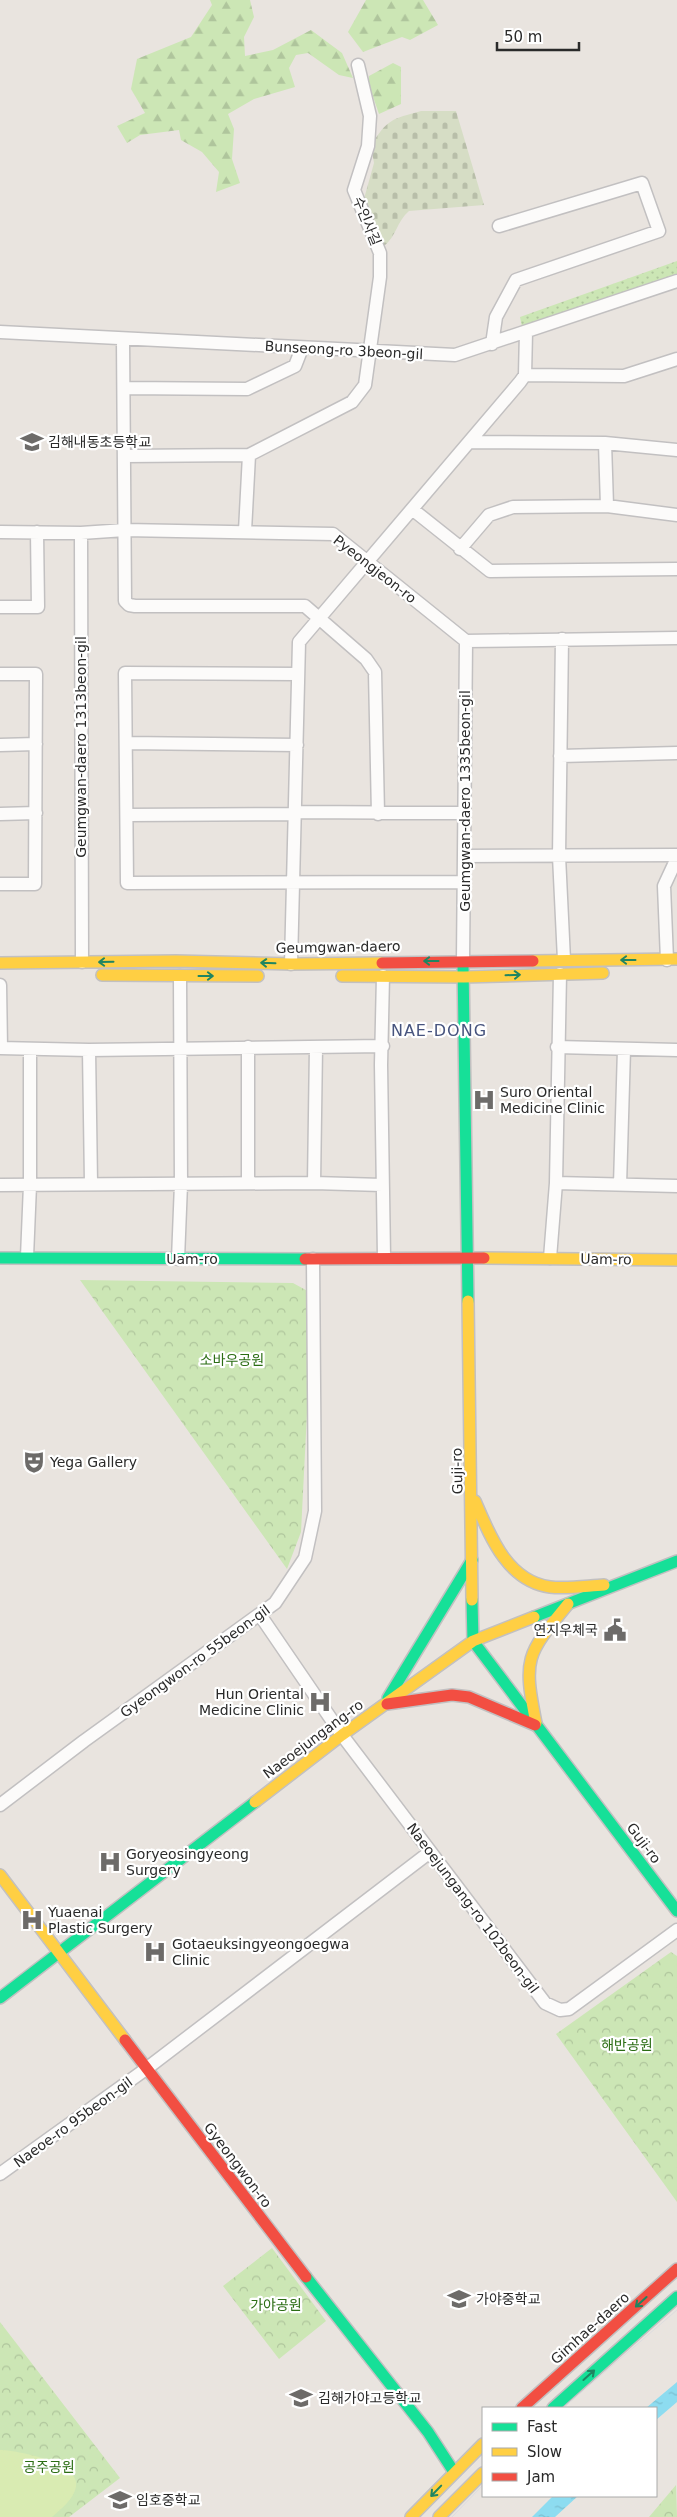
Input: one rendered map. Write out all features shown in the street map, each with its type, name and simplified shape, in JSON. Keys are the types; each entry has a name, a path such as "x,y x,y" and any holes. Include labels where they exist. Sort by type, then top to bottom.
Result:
{"street":[{"name":"수인사길","path":"249,455 352,402 365,384 380,277 380,253 354,190 368,146 370,116 358,65"},
{"path":"492,344 496,317 516,280 659,231 642,183 499,226"},
{"name":"Bunseong-ro 3beon-gil","path":"0,332 124,340 454,355 492,344 677,281"},
{"path":"292,964 292,882 299,642 525,375 526,332"},
{"path":"124,340 125,596 129,605 305,606 366,659 375,672 378,814"},
{"path":"124,388 246,389 295,366 302,348"},
{"path":"525,375 624,376 677,359"},
{"path":"469,442 605,443 677,450"},
{"path":"605,443 607,506"},
{"path":"124,456 249,455 245,531"},
{"path":"460,549 489,515 513,507 607,506 677,515"},
{"path":"412,509 490,571 677,569"},
{"name":"Pyeongjeon-ro","path":"0,532 81,533 125,530 332,534 466,641"},
{"path":"0,607 38,607 38,532"},
{"name":"Geumgwan-daero 1313beon-gil","path":"81,533 82,962"},
{"path":"466,641 562,638 677,638"},
{"path":"562,638 559,856 564,960"},
{"name":"Geumgwan-daero 1335beon-gil","path":"463,962 466,641"},
{"path":"298,674 125,673 128,815 127,883 464,882"},
{"path":"0,674 36,674 35,884 0,884"},
{"path":"0,745 36,744"},
{"path":"126,744 297,745"},
{"path":"560,756 677,753"},
{"path":"0,814 36,813"},
{"path":"128,815 464,813"},
{"path":"464,856 677,857 664,886 672,960"},
{"name":"Geumgwan-daero","path":"0,963 176,961 292,964 672,960"},
{"name":"Guji-ro","path":"463,962 472,1496 472,1641 677,1911"},
{"name":"Geumgwan-daero","path":"334,976 618,973"},
{"path":"550,1258 556,1183 557,1047 560,974"},
{"path":"93,975 266,976"},
{"path":"178,1259 181,1184 180,976"},
{"path":"383,976 383,1046 381,1065 384,1257"},
{"path":"0,985 1,1048 89,1050 180,1047 383,1046"},
{"path":"248,1047 248,1183"},
{"path":"314,1183 316,1047"},
{"path":"557,1047 677,1050"},
{"path":"27,1257 30,1185 30,1049"},
{"path":"620,1185 624,1049"},
{"path":"89,1050 91,1184"},
{"path":"0,1185 314,1183 382,1185"},
{"path":"556,1183 677,1186"},
{"name":"Uam-ro","path":"0,1258 313,1259 467,1257 677,1260"},
{"name":"Gyeongwon-ro 55beon-gil","path":"0,1805 92,1735 275,1603 305,1558 315,1511 313,1259"},
{"path":"472,1496 501,1556 510,1567 523,1576 549,1587 617,1585"},
{"path":"384,1705 472,1560"},
{"name":"Naeoejungang-ro","path":"0,1998 342,1735 472,1641 677,1561"},
{"path":"536,1726 527,1672 532,1653 568,1604"},
{"name":"Naeoejungang-ro 102beon-gil","path":"260,1614 342,1735 545,2003 560,2010 569,2009 677,1930"},
{"path":"384,1705 452,1695 469,1697 536,1726"},
{"name":"Naeoe-ro 95beon-gil","path":"0,2174 146,2069 430,1852"},
{"name":"Gyeongwon-ro","path":"0,1875 240,2193 428,2432 454,2472"},
{"name":"Gimhae-daero","path":"523,2407 677,2269"},
{"path":"554,2407 677,2297"},
{"path":"411,2517 482,2445"},
{"path":"439,2517 482,2474"}],"green space":[{"path":"210,0 250,0 254,17 244,37 245,56 273,50 311,30 342,53 353,78 339,75 308,53 296,55 289,68 295,87 254,99 228,114 234,129 232,159 240,183 216,192 219,172 202,152 181,140 179,130 140,135 127,143 117,126 145,113 131,89 137,59 191,37 212,5"},
{"path":"366,0 423,0 438,25 410,40 402,37 363,52 348,32"},
{"path":"393,63 401,67 401,104 379,114 369,85 369,76"},
{"path":"421,111 456,111 484,205 409,211 384,246 362,206 374,163 371,146 381,130 391,121"},
{"path":"677,261 677,277 522,327 520,317"},
{"name":"소바우공원","path":"80,1280 293,1283 313,1294 301,1532 287,1569"},
{"name":"해반공원","path":"671,1952 677,1956 677,2202 556,2034"},
{"name":"가야공원","path":"272,2248 326,2321 279,2359 223,2286"},
{"name":"공주공원","path":"0,2322 120,2478 69,2517 0,2517"},
{"path":"0,2450 33,2455 69,2471 75,2479 76,2487 67,2504 52,2517 0,2517"},
{"path":"676,2485 677,2517 649,2517"}],"water":[{"path":"677,2382 677,2402 657,2419 657,2407 647,2407"},
{"path":"552,2497 577,2497 555,2517 532,2517"}],"tram line":[{"path":"564,2407 677,2310"},
{"path":"452,2517 482,2486"}],"traffic: fast":[{"path":"463,964 468,1301"},
{"path":"0,1258 305,1259"},
{"path":"388,1698 472,1560"},
{"path":"534,1617 677,1561"},
{"path":"472,1600 473,1641 677,1911"},
{"path":"0,1998 255,1802"},
{"path":"306,2277 428,2432 454,2472"},
{"path":"554,2407 677,2297"}],"traffic: slow":[{"path":"533,961 677,959"},
{"path":"0,963 176,961 291,964 382,963"},
{"path":"342,976 464,977 603,973"},
{"path":"102,975 258,976"},
{"path":"484,1258 677,1260"},
{"path":"468,1301 472,1600"},
{"path":"475,1501 502,1555 522,1576 535,1583 550,1587 570,1588 604,1585"},
{"path":"536,1723 530,1684 529,1670 531,1658 543,1635 568,1604"},
{"path":"255,1802 342,1735 473,1641 534,1617"},
{"path":"0,1875 125,2040"},
{"path":"411,2517 482,2445"},
{"path":"439,2517 482,2474"}],"traffic: jam":[{"path":"382,963 533,961"},
{"path":"305,1259 484,1258"},
{"path":"387,1704 452,1695 469,1697 535,1725"},
{"path":"125,2040 306,2277"},
{"path":"523,2407 677,2269"}],"place":[{"name":"김해내동초등학교","path":"32,442"},
{"name":"Suro Oriental Medicine Clinic","path":"484,1100"},
{"name":"Yega Gallery","path":"34,1462"},
{"name":"연지우체국","path":"615,1630"},
{"name":"Hun Oriental Medicine Clinic","path":"320,1702"},
{"name":"Goryeosingyeong Surgery","path":"110,1862"},
{"name":"Yuaenai Plastic Surgery","path":"32,1920"},
{"name":"Gotaeuksingyeongoegwa Clinic","path":"155,1952"},
{"name":"가야중학교","path":"459,2299"},
{"name":"김해가야고등학교","path":"301,2398"},
{"name":"임호중학교","path":"120,2500"}],"district":[{"name":"NAE-DONG","path":"439,1030"}]}
